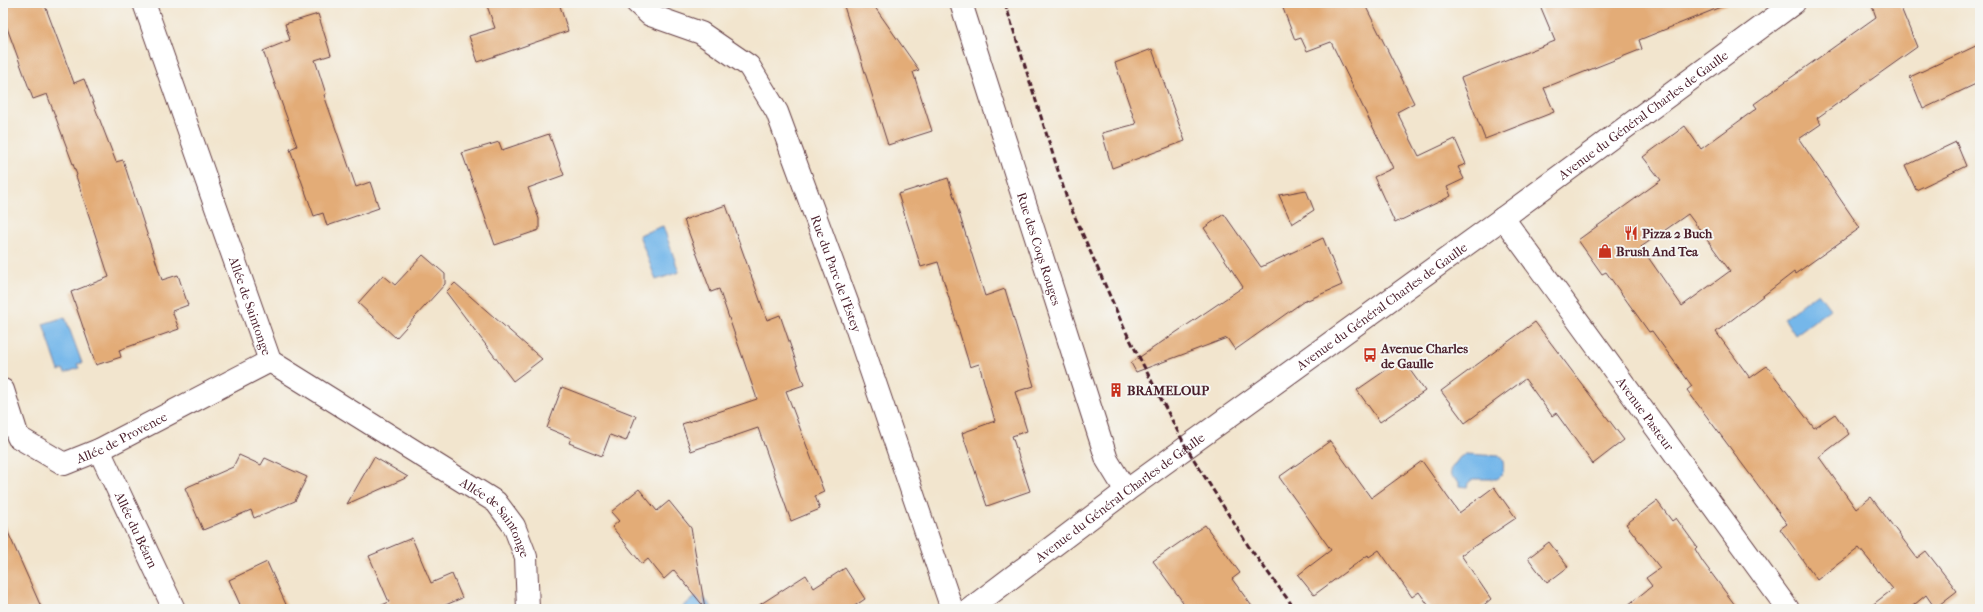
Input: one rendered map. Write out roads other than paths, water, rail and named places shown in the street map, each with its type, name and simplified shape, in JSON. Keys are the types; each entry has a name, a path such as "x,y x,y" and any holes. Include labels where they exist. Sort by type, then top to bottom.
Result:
{"street":[{"name":"Allée de Saintonge","path":"144,3 270,361 496,502 514,526 526,557 528,609"},
{"name":"Rue du Parc de l'Estey","path":"637,3 650,15 701,33 749,66 776,112 854,321 952,609"},
{"name":"Rue des Coqs Rouges","path":"961,3 1107,460 1126,491"},
{"name":"Avenue du Général Charles de Gaulle","path":"970,609 1126,491 1503,218 1794,3"},
{"name":"Avenue Pasteur","path":"1503,218 1788,609"},
{"name":"Allée de Provence","path":"3,390 18,437 64,464 99,450 270,361"},
{"name":"Allée du Béarn","path":"99,450 174,609"}],"water":[{"path":"663,226 679,272 656,280 639,235"},
{"path":"1818,293 1830,309 1795,335 1784,318"},
{"path":"65,317 82,363 77,364 79,368 65,373 63,369 59,371 43,324"},
{"path":"1466,454 1499,456 1504,467 1502,475 1497,479 1473,479 1468,483 1467,487 1459,486 1459,482 1451,476 1450,470 1460,457"},
{"path":"700,594 712,607 711,609 679,609"}],"railway":[{"path":"1005,3 1067,199 1125,330 1186,447 1249,547 1295,609"}],"place":[{"name":"Pizza 2 Buch","path":"1631,233"},
{"name":"Brush And Tea","path":"1605,251"},
{"name":"Avenue Charles de Gaulle","path":"1370,355"},
{"name":"BRAMELOUP","path":"1116,390"}]}
